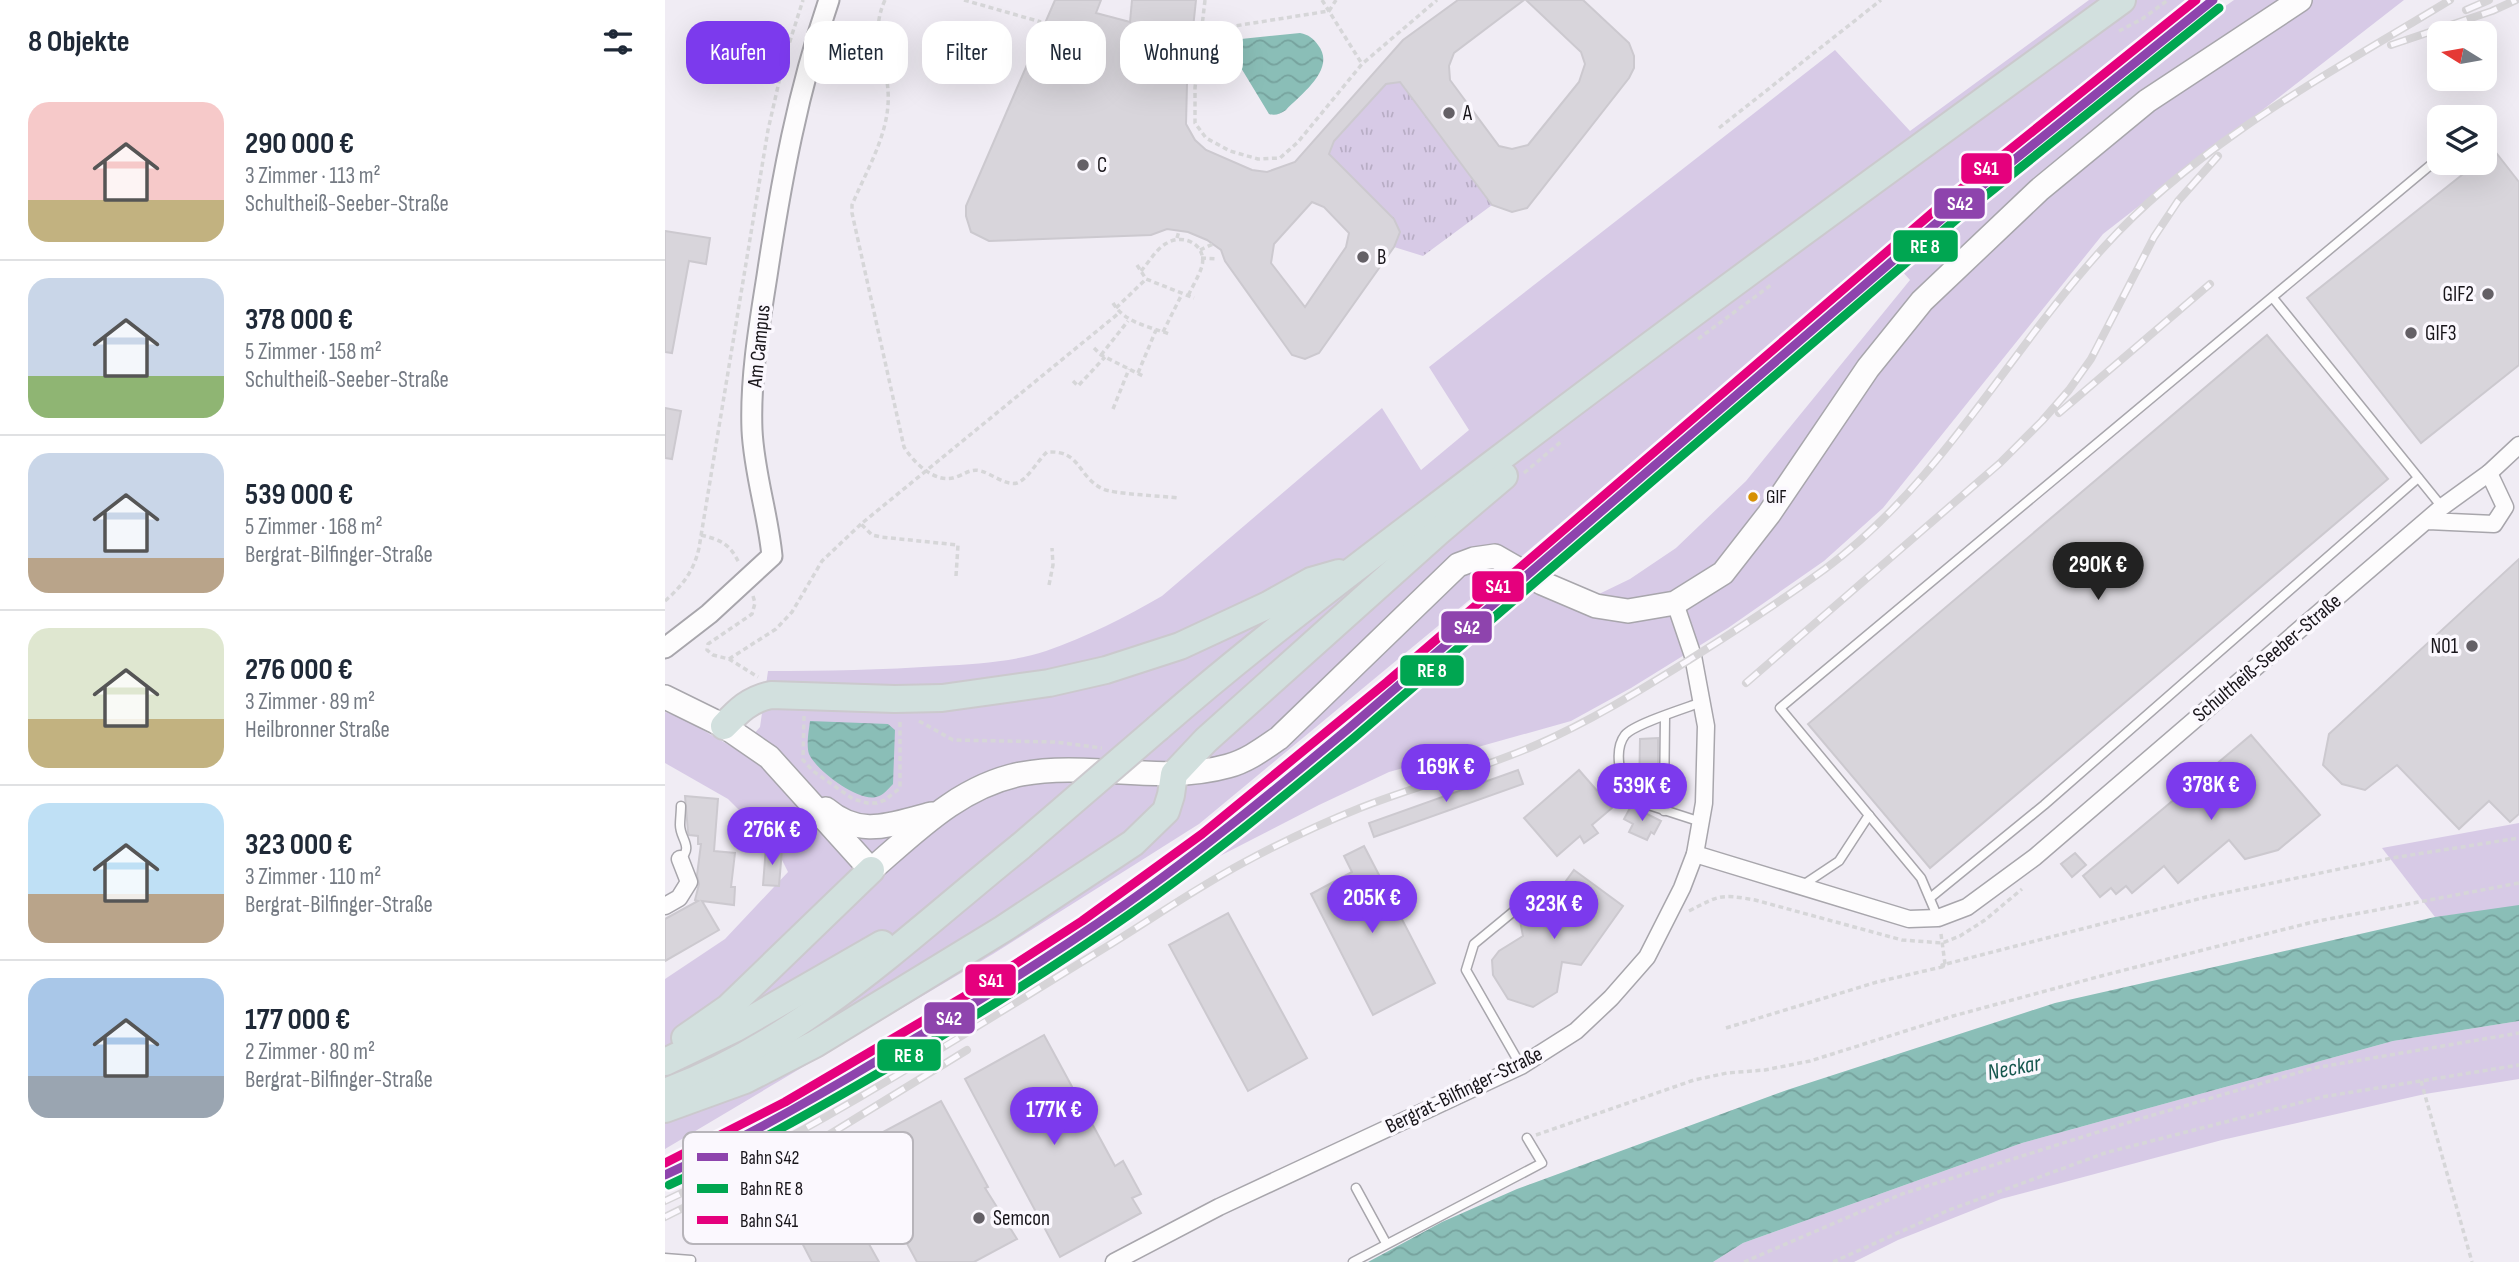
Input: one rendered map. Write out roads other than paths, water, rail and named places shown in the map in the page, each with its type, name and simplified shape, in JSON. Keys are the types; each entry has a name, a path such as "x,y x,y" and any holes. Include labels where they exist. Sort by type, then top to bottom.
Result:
{"highway":[{"path":"665,1092 772,1040 887,958 1205,687 1355,569 1575,401 1854,194 2122,0"},
{"path":"665,1109 744,1080 815,1044 1003,929 1133,843 1166,811 1174,774 1206,740 1438,532 1513,469 1575,401"},
{"path":"724,726 739,710 756,699 771,695 942,698 1049,683 1106,670 1180,646 1268,606 1311,581 1355,569"},
{"path":"665,1048 728,1009 871,870"},
{"path":"665,1062 736,1028 880,945 927,922"}],"main road":[{"path":"665,697 724,726 769,757 871,870 936,813 991,783 1022,774 1062,771 1174,774 1228,766 1255,754 1279,738 1458,565 1474,559 1495,555 1542,583 1596,606 1628,611 1675,603 1723,573 1769,514 1868,368 1922,301 2039,190 2147,101 2301,0"},
{"path":"789,777 841,821 869,829 936,813"}],"street":[{"name":"Am Campus","path":"665,648 709,614 772,556 769,524 754,458 752,426 758,336 782,177 803,85 829,0"},
{"name":"Schultheiß-Seeber-Straße","path":"1695,854 1909,919 1938,918 1966,907 2035,857 2442,507 2489,473 2519,445"},
{"path":"2428,521 2494,524 2505,507 2489,473"},
{"name":"Bergrat-Bilfinger-Straße","path":"1114,1262 1219,1208 1521,1066 1576,1031 1611,998 1647,957 1682,888 1695,854 1705,803 1706,726 1693,656 1675,603"},
{"path":"665,906 679,898 689,882 680,859"}],"lane":[{"path":"1938,918 1921,878 1780,708 2427,168"},
{"path":"2273,298 2442,507"},
{"path":"1930,898 2044,805 2419,478"},
{"path":"1701,822 1630,799 1621,780 1619,748 1626,734 1702,702"},
{"path":"1664,811 1665,716"},
{"path":"680,859 687,853 688,848 680,829 681,806"},
{"path":"1801,886 1839,861 1869,815"},
{"path":"1514,911 1474,944 1466,970 1521,1066"},
{"path":"1353,1262 1542,1163 1527,1138"},
{"path":"1356,1188 1386,1243"},
{"path":"665,1258 691,1260"}],"water":[{"path":"1300,33 1308,36 1323,54 1320,72 1286,110 1269,114 1243,71 1243,39"},
{"path":"810,721 888,724 895,730 893,784 881,795 868,797 838,783 813,761 809,754"},
{"name":"Neckar","path":"2519,905 2519,1021 2393,1041 2022,1143 1743,1243 1713,1262 1368,1262 1442,1222 1517,1189 1787,1090 2055,1003 2435,917"}],"railway":[{"path":"799,1132 947,1045 1241,864 1360,808 1493,762 1556,736 1651,683 1775,604 1825,569 1867,534 1904,497 1939,457 2069,287 2142,209 2182,174 2268,111 2450,0"},
{"path":"2466,10 2489,0"},
{"path":"2391,45 2492,11 2516,0"},
{"path":"1746,683 2000,463 2042,421 2091,359 2154,237 2178,201 2218,156"},
{"path":"2059,413 2210,284"},
{"path":"833,1132 967,1050"},
{"path":"665,1201 683,1192"},
{"path":"665,1217 683,1208"}],"rail line":[{"name":"S41","path":"726,1132 785,1102 972,992 1082,921 1202,834 1387,682 1946,201 2196,0"},
{"name":"S42","path":"751,1132 942,1023 1003,985 1123,906 1181,864 1348,729 1953,209 2213,0"},
{"name":"S41","path":"665,1163 683,1154"},
{"name":"S42","path":"665,1175 683,1166"}],"place":[{"name":"A","path":"1449,113"},
{"name":"C","path":"1083,165"},
{"name":"B","path":"1363,257"},
{"name":"GIF2","path":"2488,294"},
{"name":"GIF3","path":"2411,333"},
{"name":"GIF","path":"1753,497"},
{"name":"N01","path":"2472,646"},
{"name":"Semcon","path":"979,1218"}]}
